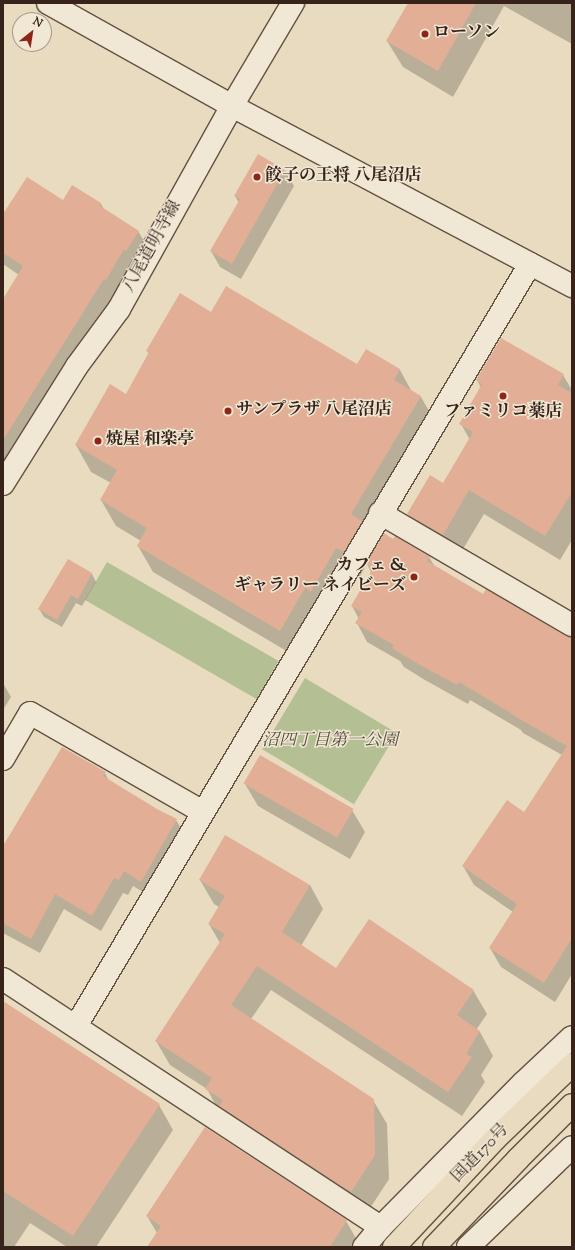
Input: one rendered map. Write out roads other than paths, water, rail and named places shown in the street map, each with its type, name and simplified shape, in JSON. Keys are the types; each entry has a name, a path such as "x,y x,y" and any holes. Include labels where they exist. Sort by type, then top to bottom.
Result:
{"highway":[{"name":"国道170号","path":"394,1247 495,1139 572,1065"},
{"name":"国道170号","path":"434,1247 518,1159 572,1106"}],"street":[{"path":"48,3 232,106 572,286"},
{"name":"八尾道明寺線","path":"3,484 77,366 119,309 232,106 293,3"},
{"path":"76,1026 380,513 530,264"},
{"path":"380,513 572,625"},
{"path":"3,759 30,713 202,812"},
{"path":"3,979 381,1227"},
{"path":"364,1247 381,1227 523,1083 572,1037"},
{"path":"468,1247 572,1147"}],"place":[{"name":"ローソン","path":"425,34"},
{"name":"餃子の王将 八尾沼店","path":"257,177"},
{"name":"ファミリコ薬店","path":"503,396"},
{"name":"サンプラザ 八尾沼店","path":"228,411"},
{"name":"焼屋 和楽亭","path":"98,441"},
{"name":"カフェ & ギャラリー ネイビーズ","path":"414,577"}],"park label":[{"name":"沼四丁目第一公園","path":"330,742"}]}
